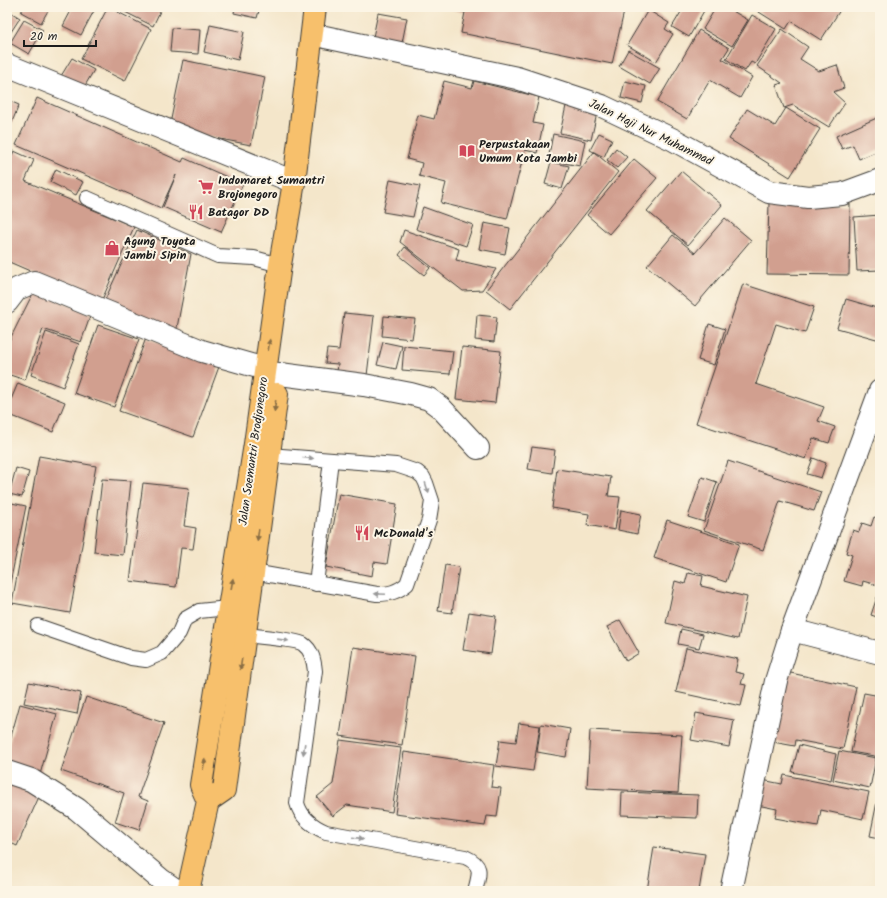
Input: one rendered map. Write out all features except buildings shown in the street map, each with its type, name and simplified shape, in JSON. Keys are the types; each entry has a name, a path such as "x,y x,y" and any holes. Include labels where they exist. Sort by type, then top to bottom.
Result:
{"main road":[{"name":"Jalan Soemantri Brodjonegoro","path":"188,891 216,795 245,635 269,455 272,372 280,265 322,17"},
{"name":"Jalan Soemantri Brodjonegoro","path":"216,795 201,785 255,444 272,372 322,17"}],"street":[{"name":"Jalan Haji Nur Muhammad","path":"322,17 602,106 674,140 770,192 815,197 842,194 880,180"},
{"path":"7,66 294,182"},
{"path":"7,302 17,289 34,282 202,351 272,372 364,385 412,394 429,399 441,408 478,448"},
{"path":"731,891 776,681 792,630 880,391"},
{"path":"792,630 880,653"},
{"path":"7,772 31,780 54,793 77,809 160,878 173,888 180,891"}],"lane":[{"path":"87,198 218,256 254,258 280,265"},
{"path":"253,572 377,594 388,594 399,590 407,584 429,520 432,501 426,482 417,472 396,465 269,455"},
{"path":"316,584 331,460"},
{"path":"38,626 131,658 146,660 162,653 178,633 185,619 198,611 228,608"},
{"path":"245,635 302,643 310,650 314,661 315,671 296,803 304,817 313,826 326,832 450,854 471,860 476,864 479,873 475,891"}],"place":[{"name":"Perpustakaan Umum Kota Jambi","path":"467,151"},
{"name":"Indomaret Sumantri Brojonegoro","path":"206,187"},
{"name":"Batagor DD","path":"196,212"},
{"name":"Agung Toyota Jambi Sipin","path":"112,248"},
{"name":"McDonald's","path":"362,533"}]}
